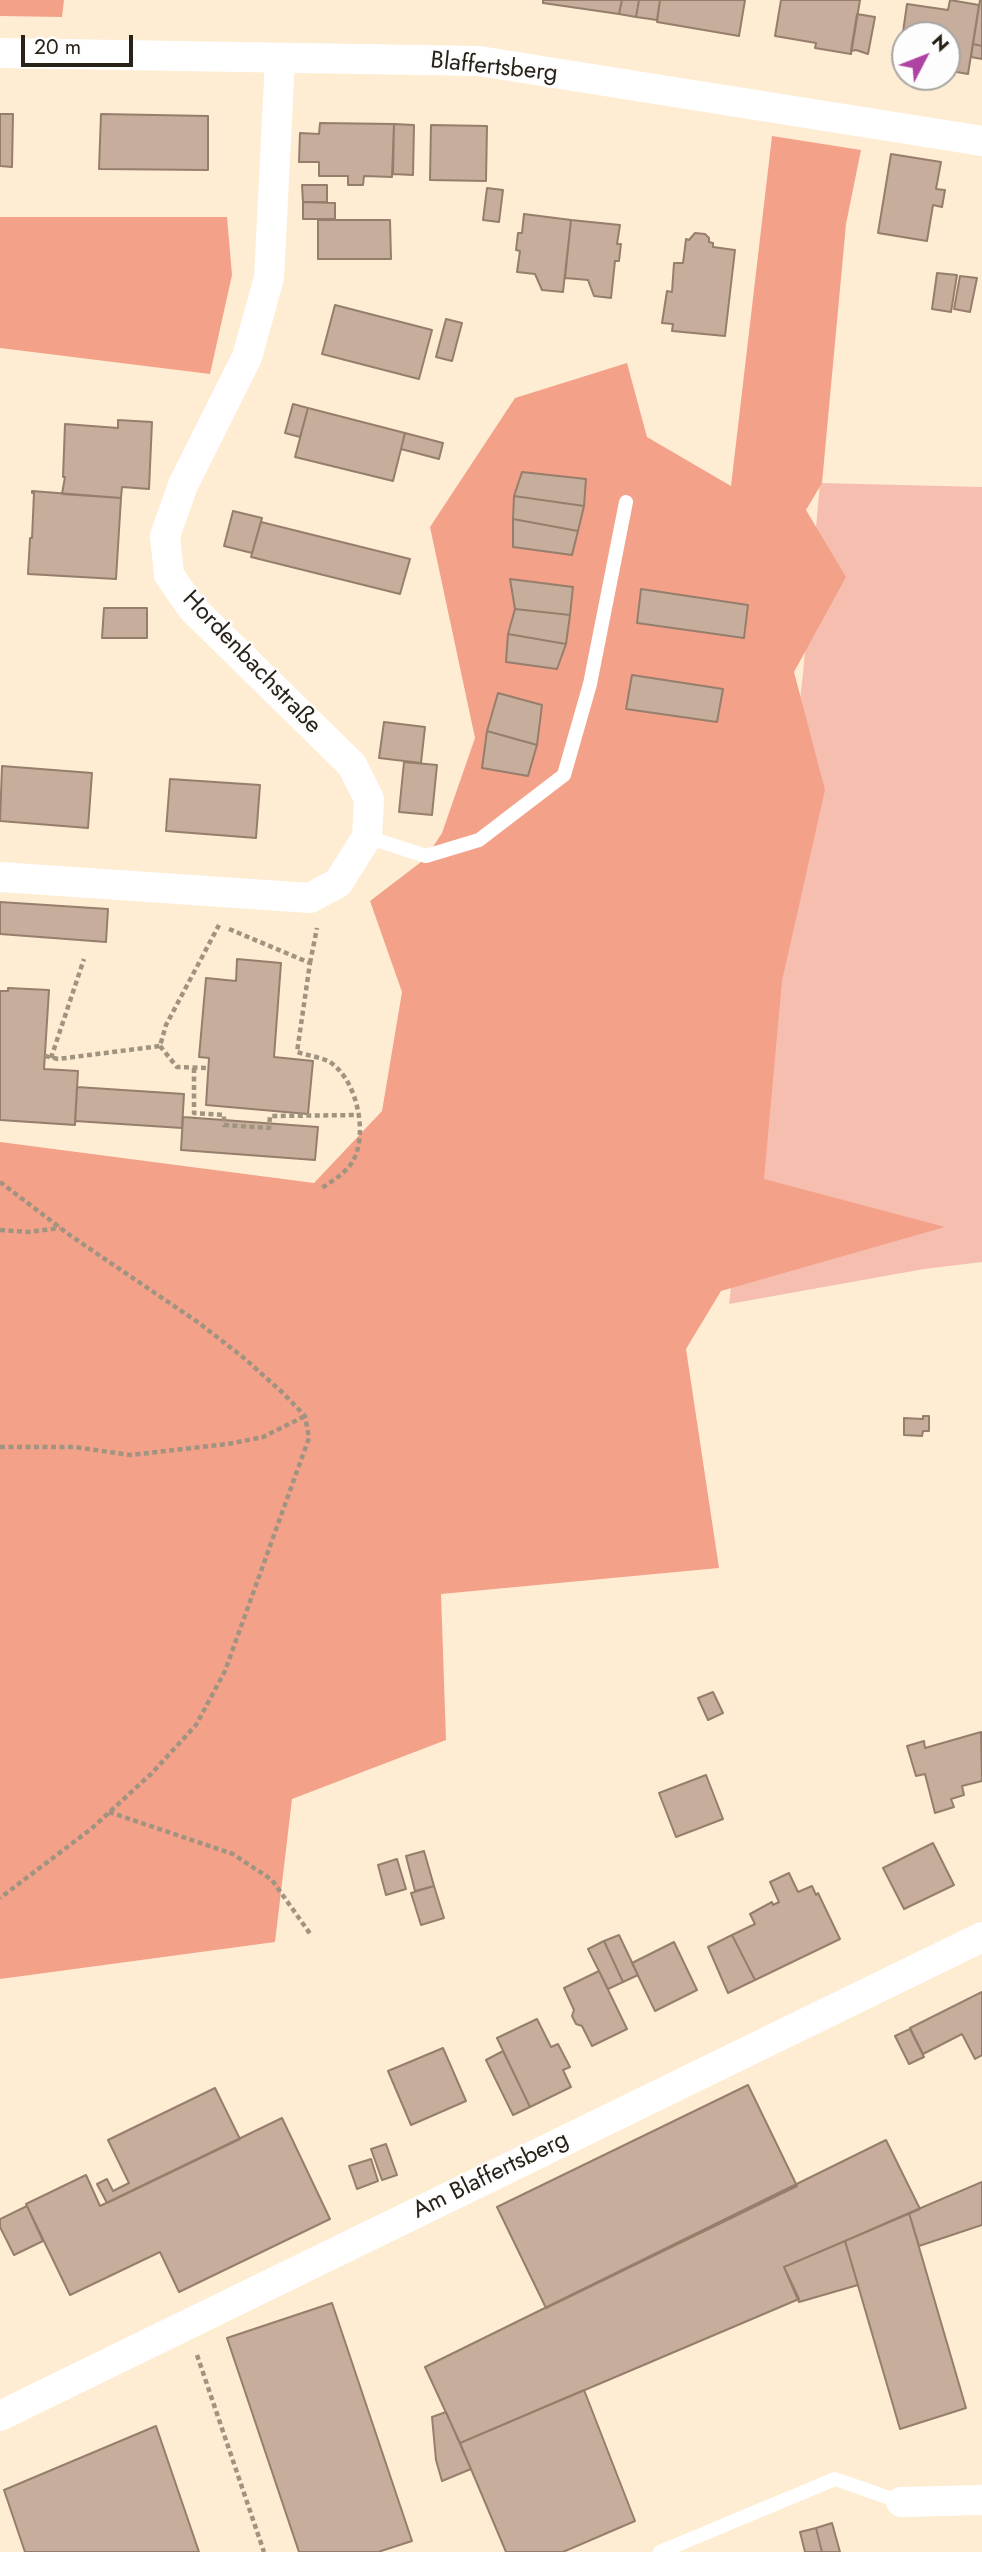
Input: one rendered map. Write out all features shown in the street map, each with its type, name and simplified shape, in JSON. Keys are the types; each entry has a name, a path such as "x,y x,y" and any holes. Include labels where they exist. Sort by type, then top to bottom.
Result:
{"street":[{"name":"Blaffertsberg","path":"0,53 478,61 982,141"},
{"name":"Hordenbachstraße","path":"0,877 310,898 338,883 367,837 369,799 352,765 192,608 169,575 165,536 183,485 247,357 269,278 280,59"},
{"name":"Am Blaffertsberg","path":"0,2416 982,1937"},
{"path":"901,2502 982,2500"}],"lane":[{"path":"367,837 426,856 479,840 564,775 590,684 626,502"},
{"path":"660,2552 835,2479 901,2502"}],"path":[{"path":"160,1046 166,1025 221,916"},
{"path":"219,924 310,963"},
{"path":"318,926 297,1052 328,1061 344,1075 354,1095 358,1115 358,1145 354,1159 348,1168 322,1188"},
{"path":"51,1058 84,958"},
{"path":"45,1056 58,1059 160,1046"},
{"path":"160,1046 177,1067 209,1068"},
{"path":"194,1068 194,1113 224,1115 224,1125 269,1128 270,1116 358,1115"},
{"path":"0,1182 61,1228 208,1330 264,1376 305,1416 309,1438 225,1671 196,1726 151,1774 91,1829 0,1898"},
{"path":"0,1230 28,1232 61,1228"},
{"path":"0,1447 75,1447 130,1455 228,1444 263,1437 305,1416"},
{"path":"109,1812 233,1854 272,1880 311,1935"},
{"path":"186,2324 264,2552"}],"shaded area":[{"path":"0,0 64,0 62,17 0,16"},
{"path":"772,136 861,150 846,224 822,483 806,510 846,577 794,672 825,790 782,981 764,1179 945,1227 721,1291 686,1349 719,1568 441,1594 446,1740 292,1799 275,1942 0,1979 0,1142 314,1183 382,1111 402,992 370,901 425,859 442,833 475,738 430,527 515,398 627,363 647,437 731,486"},
{"path":"0,217 227,217 232,275 210,374 0,348"},
{"path":"820,483 982,487 982,1262 924,1269 729,1304 803,674"}],"building":[{"path":"543,0 622,0 619,14 543,3"},
{"path":"622,0 639,0 636,17 619,14"},
{"path":"639,0 660,0 657,20 636,17"},
{"path":"660,0 745,0 739,36 657,22"},
{"path":"781,0 860,0 851,54 815,48 816,43 775,36"},
{"path":"950,0 979,5 968,74 961,73 961,21 905,21 907,4 948,10"},
{"path":"982,0 982,46 973,44"},
{"path":"857,14 875,17 868,54 851,51"},
{"path":"973,44 982,46 982,59 971,57"},
{"path":"0,114 13,114 12,167 0,166"},
{"path":"101,114 208,116 208,170 99,169"},
{"path":"320,123 394,124 392,177 364,176 363,185 348,185 348,176 319,176 319,162 299,162 300,133 319,134"},
{"path":"394,124 414,125 413,175 393,174"},
{"path":"431,125 487,126 486,181 430,180"},
{"path":"891,154 941,162 936,189 945,190 942,207 933,205 927,241 878,233"},
{"path":"302,185 327,185 327,202 303,202"},
{"path":"487,188 503,190 499,222 483,220"},
{"path":"303,202 335,203 335,219 303,219"},
{"path":"524,214 571,220 563,292 542,290 535,274 517,272 520,251 516,250 518,233 522,233"},
{"path":"318,220 390,220 391,259 318,259"},
{"path":"571,220 620,225 617,244 621,244 619,261 615,261 611,298 594,296 588,280 565,278"},
{"path":"695,233 705,234 713,247 735,250 725,336 672,331 673,324 662,323 667,291 672,292 674,263 683,263 686,239 689,240"},
{"path":"937,273 957,275 951,312 932,309"},
{"path":"960,276 977,278 970,312 954,309"},
{"path":"335,305 432,330 419,379 322,354"},
{"path":"446,319 462,323 452,361 436,357"},
{"path":"293,404 308,408 300,437 285,433"},
{"path":"308,408 405,433 393,481 295,457"},
{"path":"118,420 152,422 149,489 122,487 121,498 62,494 65,477 65,424 118,428"},
{"path":"405,433 443,443 439,459 401,449"},
{"path":"522,472 586,479 584,506 514,496"},
{"path":"32,491 121,498 116,579 28,574 32,538"},
{"path":"514,496 584,506 578,531 513,519"},
{"path":"233,511 262,518 252,553 224,546"},
{"path":"513,519 578,531 572,555 513,547"},
{"path":"261,522 410,559 400,594 251,557"},
{"path":"510,579 573,587 570,615 515,609"},
{"path":"641,589 748,605 744,638 637,623"},
{"path":"104,608 147,608 147,638 102,638"},
{"path":"515,609 570,615 566,644 508,634"},
{"path":"508,634 566,644 557,669 506,662"},
{"path":"632,675 723,689 717,722 626,709"},
{"path":"498,693 542,705 537,745 487,731"},
{"path":"384,722 425,727 421,763 379,758"},
{"path":"487,731 537,745 528,776 482,768"},
{"path":"404,762 437,765 432,815 399,812"},
{"path":"2,766 92,773 88,828 0,821"},
{"path":"170,779 260,785 256,838 166,831"},
{"path":"0,902 108,909 106,942 0,934"},
{"path":"237,959 281,963 274,1057 313,1061 308,1114 206,1105 209,1058 199,1057 206,978 236,981"},
{"path":"8,988 49,990 44,1069 78,1071 75,1125 0,1120 0,991 8,991"},
{"path":"77,1087 184,1094 182,1128 75,1121"},
{"path":"183,1117 318,1127 315,1160 181,1150"},
{"path":"923,1416 929,1416 929,1431 923,1431 922,1436 904,1435 904,1418 923,1419"},
{"path":"713,1692 723,1713 708,1720 698,1698"},
{"path":"981,1732 982,1781 962,1786 964,1795 951,1799 954,1807 935,1813 925,1774 916,1776 907,1746 924,1741 925,1748"},
{"path":"706,1775 723,1819 676,1837 659,1793"},
{"path":"933,1843 954,1885 904,1909 883,1868"},
{"path":"424,1851 434,1886 415,1891 406,1856"},
{"path":"397,1859 406,1889 386,1895 378,1865"},
{"path":"789,1873 798,1892 812,1886 816,1895 818,1893 840,1939 755,1980 732,1935 755,1924 750,1914 772,1902 773,1905 779,1902 770,1882"},
{"path":"434,1886 444,1918 421,1925 411,1893"},
{"path":"619,1935 638,1975 623,1982 604,1941"},
{"path":"732,1935 755,1980 728,1993 708,1947"},
{"path":"604,1941 623,1982 608,1989 588,1949"},
{"path":"674,1942 697,1990 655,2011 632,1963"},
{"path":"599,1971 627,2029 592,2046 582,2026 576,2024 572,2016 574,2010 564,1988"},
{"path":"982,1992 982,2055 975,2059 962,2034 923,2054 910,2028"},
{"path":"537,2019 551,2047 558,2044 570,2067 563,2070 571,2087 530,2107 497,2038"},
{"path":"910,2029 924,2057 909,2064 895,2036"},
{"path":"443,2048 466,2101 411,2125 388,2071"},
{"path":"503,2051 530,2107 513,2115 486,2060"},
{"path":"748,2085 797,2186 546,2308 497,2207"},
{"path":"215,2088 240,2139 107,2203 97,2184 107,2179 113,2191 129,2183 108,2140"},
{"path":"282,2118 330,2219 179,2292 160,2252 70,2295 26,2204 86,2175 100,2206"},
{"path":"886,2140 920,2209 784,2267 799,2299 460,2443 425,2367"},
{"path":"386,2144 397,2175 382,2180 371,2149"},
{"path":"371,2159 378,2181 357,2189 349,2166"},
{"path":"982,2182 982,2225 919,2246 909,2213"},
{"path":"27,2206 43,2241 14,2255 0,2227 0,2219"},
{"path":"909,2213 966,2408 900,2429 845,2241"},
{"path":"845,2241 858,2285 799,2302 784,2267"},
{"path":"332,2303 412,2541 378,2552 299,2552 227,2338"},
{"path":"584,2390 635,2521 563,2552 506,2552 460,2443"},
{"path":"446,2412 471,2469 442,2481 436,2460 432,2417"},
{"path":"156,2426 199,2552 25,2552 4,2490"},
{"path":"832,2523 840,2552 822,2552 816,2528"},
{"path":"816,2528 822,2552 805,2552 800,2532"}]}
